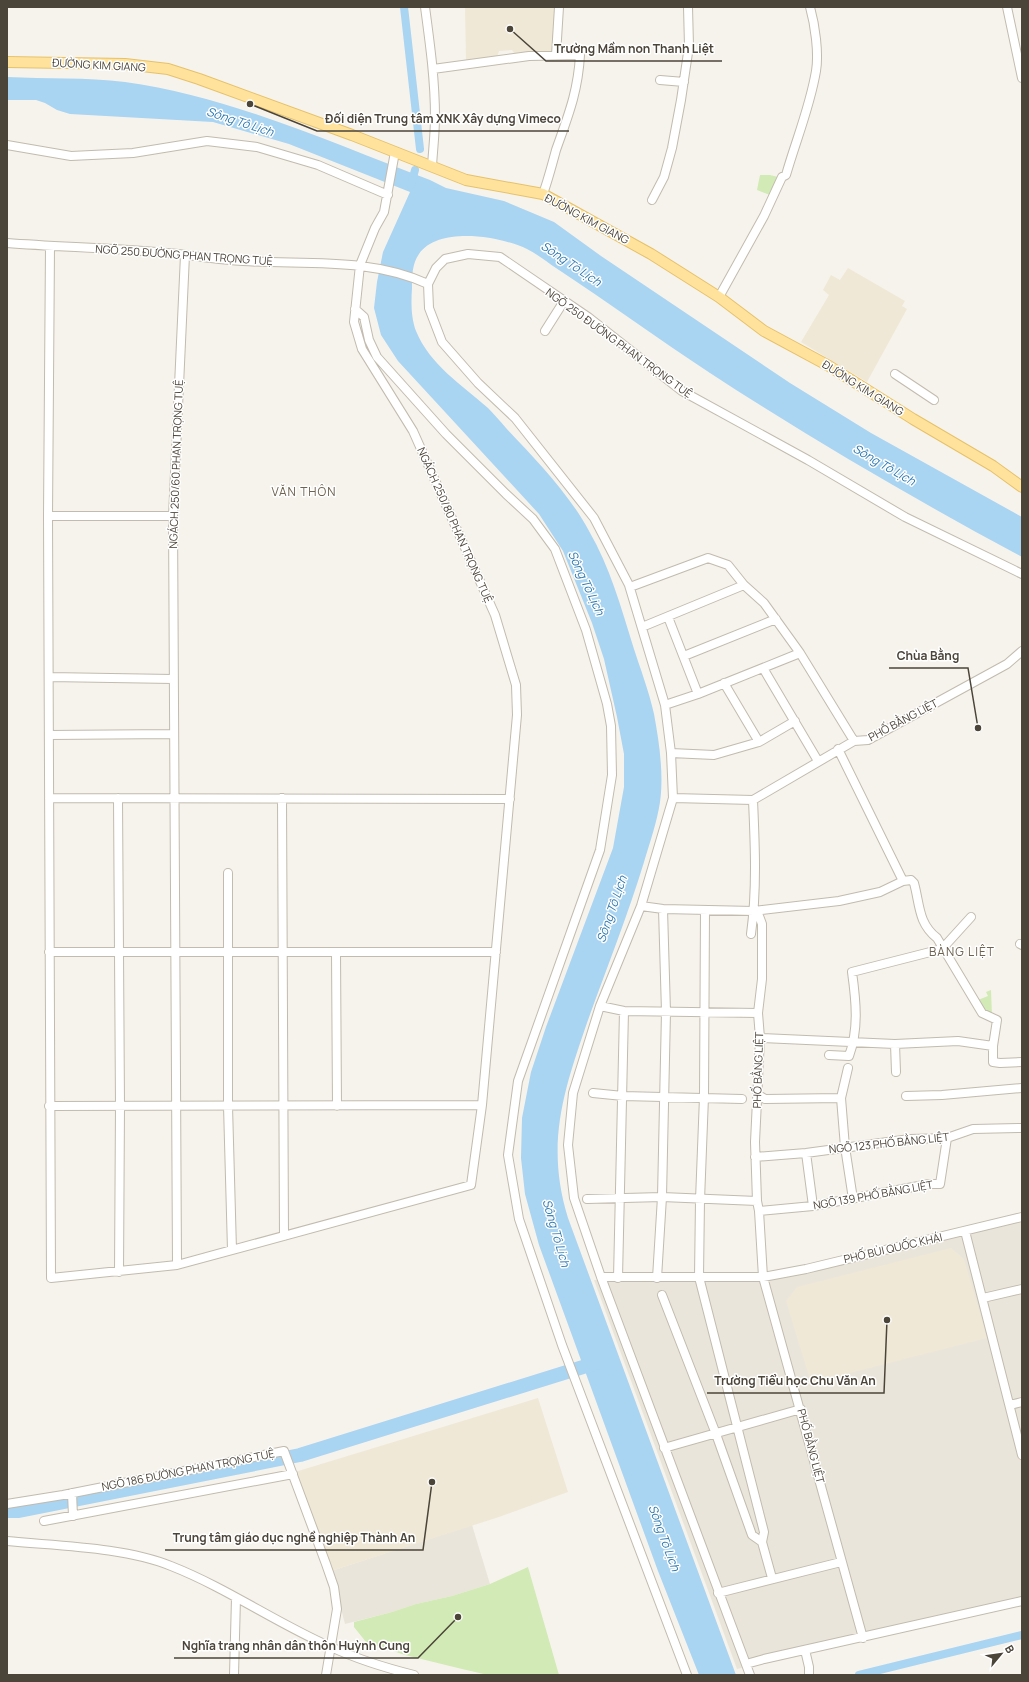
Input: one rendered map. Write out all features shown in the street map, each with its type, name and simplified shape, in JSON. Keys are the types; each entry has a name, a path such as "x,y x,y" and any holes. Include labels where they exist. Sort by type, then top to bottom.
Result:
{"main road":[{"name":"ĐƯỜNG KIM GIANG","path":"7,62 125,64 168,69 199,79 395,152 466,180 543,194 651,254 719,298 764,331 829,366 913,419 993,466 1022,487"}],"street":[{"path":"425,7 433,69 435,117 432,166"},
{"path":"556,55 559,7"},
{"path":"652,200 664,177 669,160 684,82 689,46 688,7"},
{"path":"719,298 766,212 782,177 786,175 802,124 816,70 815,25 810,7"},
{"path":"1007,7 1022,78"},
{"path":"433,69 529,56 580,55 579,78 569,115 556,150 543,194"},
{"path":"660,80 684,82"},
{"path":"7,145 71,156 133,152 207,141 257,147 318,165 388,192"},
{"name":"NGÁCH 250/80 PHAN TRỌNG TUỆ","path":"284,1236 471,1185 482,1105 517,714 516,685 495,615 413,431 362,349 354,322 360,265 372,234 384,212 395,152"},
{"name":"NGÕ 250 ĐƯỜNG PHAN TRỌNG TUỆ","path":"7,243 50,247 167,253 242,261 344,263 371,266 415,278 428,284 436,268 445,259 468,254 500,257 588,317 682,391 808,460 905,517 1022,574"},
{"path":"50,247 48,516 50,798 49,1106 51,1278 177,1265 284,1236 282,798"},
{"name":"NGÁCH 250/60 PHAN TRỌNG TUỆ","path":"177,1265 173,516 186,255"},
{"path":"428,284 429,308 442,342 478,383 515,418 594,518 630,587 665,705 671,752 673,798 640,906 600,1006 573,1093 568,1145 574,1198 600,1276 750,1675"},
{"path":"545,331 564,301"},
{"path":"355,309 364,317 369,340 377,357 446,434 506,494 533,518 555,549 586,630 607,704 611,726 612,775 600,850 518,1081 508,1155 519,1219 562,1345 688,1675"},
{"path":"895,374 934,400"},
{"path":"48,516 173,516"},
{"path":"630,587 708,558 728,565 744,585 764,603 776,619 800,653 854,741"},
{"path":"642,627 744,585"},
{"path":"668,617 698,694"},
{"path":"684,656 776,619"},
{"name":"PHỐ BẰNG LIỆT","path":"863,1638 764,1277 757,1201 755,1157 760,1038 758,1013 762,979 762,924 759,916 754,911 755,842 753,800 838,749 854,741 868,740 1007,664 1022,650"},
{"path":"665,705 698,694 800,653"},
{"path":"763,668 818,761"},
{"path":"49,677 173,675"},
{"path":"724,683 759,742"},
{"path":"671,752 714,755 759,742 795,721"},
{"path":"49,735 174,734"},
{"path":"838,749 903,881"},
{"path":"50,798 175,797 510,799"},
{"path":"118,798 120,1106 119,1272"},
{"path":"673,798 753,800"},
{"path":"228,873 228,1106 232,1250"},
{"path":"640,906 663,909 754,911 839,901 880,892 903,881 911,880 914,883 920,914 929,932 937,938 982,1013 997,1020 993,1046 993,1062 1022,1062"},
{"path":"657,1278 662,1197 666,1012 663,909"},
{"path":"705,910 704,1097 699,1277 764,1532 762,1542 772,1578"},
{"path":"750,934 754,911"},
{"path":"829,1055 849,1056 854,1041 856,1001 852,972 942,948 971,918"},
{"path":"49,952 496,952"},
{"path":"336,952 337,1106"},
{"path":"600,1006 624,1011 758,1013"},
{"path":"618,1278 624,1011"},
{"path":"760,1038 895,1044 958,1041 993,1046"},
{"path":"895,1044 896,1072"},
{"path":"848,1068 841,1098 845,1147 852,1198"},
{"path":"906,1096 942,1095 1022,1088"},
{"path":"594,1093 623,1096 742,1099"},
{"path":"758,1094 765,1099 841,1098"},
{"path":"49,1106 482,1105"},
{"name":"NGÕ 123 PHỐ BẰNG LIỆT","path":"755,1157 806,1153 910,1139 947,1138 973,1129 1022,1128"},
{"name":"NGÕ 139 PHỐ BẰNG LIỆT","path":"759,1211 813,1206 929,1184 940,1184 947,1138"},
{"path":"806,1153 813,1206"},
{"path":"587,1199 662,1197 700,1200 757,1201"},
{"name":"PHỐ BÙI QUỐC KHÁI","path":"600,1276 618,1278 764,1277 1022,1217"},
{"path":"965,1231 1022,1455"},
{"path":"983,1298 1022,1289"},
{"path":"662,1295 716,1434 752,1535 762,1542"},
{"path":"1010,1405 1022,1402"},
{"path":"664,1448 801,1409"},
{"name":"NGÕ 186 ĐƯỜNG PHAN TRỌNG TUỆ","path":"7,1504 71,1499 284,1451 334,1588 337,1609 326,1675"},
{"path":"44,1521 293,1474"},
{"path":"71,1499 73,1516"},
{"path":"7,1541 98,1550 138,1557 170,1565 331,1647 414,1675"},
{"path":"718,1593 772,1578 841,1562"},
{"path":"234,1675 236,1598"},
{"path":"746,1664 1022,1601"},
{"path":"805,1650 809,1667 809,1675"}],"shaded area":[{"path":"465,7 555,7 552,51 515,54 512,50 499,51 497,57 466,60"},
{"path":"848,268 905,301 902,306 907,309 867,382 801,342 829,295 823,290 831,275 840,280"},
{"path":"1022,1214 1022,1604 737,1669 594,1280 767,1279"},
{"path":"951,1248 964,1259 987,1338 811,1383 786,1301 797,1287"},
{"path":"538,1398 568,1492 499,1517 331,1571 295,1472"},
{"path":"472,1525 490,1584 452,1596 416,1604 345,1624 331,1571"}],"green space":[{"path":"760,175 778,177 770,195 757,190"},
{"path":"991,990 992,1016 990,1017 978,1000 988,996 986,992"},
{"path":"528,1567 559,1675 488,1675 462,1669 405,1655 366,1642 354,1627 354,1622 416,1604 452,1596 490,1584"}],"water":[{"name":"Sông Tô Lịch","path":"7,77 110,80 164,89 203,98 241,109 318,136 430,180 446,188 504,201 554,222 601,256 790,383 871,433 1022,517 1022,557 903,491 786,422 691,360 527,249 515,244 486,237 454,237 440,240 428,245 419,254 415,262 412,275 412,310 414,326 422,343 438,364 488,408 540,464 581,517 603,559 614,587 654,714 661,769 659,810 638,882 588,1020 565,1094 560,1117 558,1165 561,1191 568,1218 736,1675 699,1675 658,1571 539,1245 525,1194 521,1158 522,1118 531,1072 546,1027 613,848 624,787 624,754 604,659 592,623 563,551 539,514 398,361 381,335 374,308 383,252 410,192 289,144 213,122 70,114 57,110 36,100 7,100"}],"waterway":[{"path":"404,7 420,149"},
{"path":"411,185 415,170"},
{"path":"7,1511 19,1511 300,1455 599,1362"},
{"path":"859,1675 1022,1635"}],"place":[{"name":"Trường Mầm non Thanh Liệt","path":"510,29"},
{"name":"Đối diện Trung tâm XNK Xây dựng Vimeco","path":"250,104"},
{"name":"Chùa Bằng","path":"978,728"},
{"name":"Trường Tiểu học Chu Văn An","path":"887,1320"},
{"name":"Trung tâm giáo dục nghề nghiệp Thành An","path":"432,1482"},
{"name":"Nghĩa trang nhân dân thôn Huỳnh Cung","path":"458,1617"}],"district":[{"name":"VĂN THÔN","path":"304,492"},
{"name":"BÀNG LIỆT","path":"962,952"}]}
